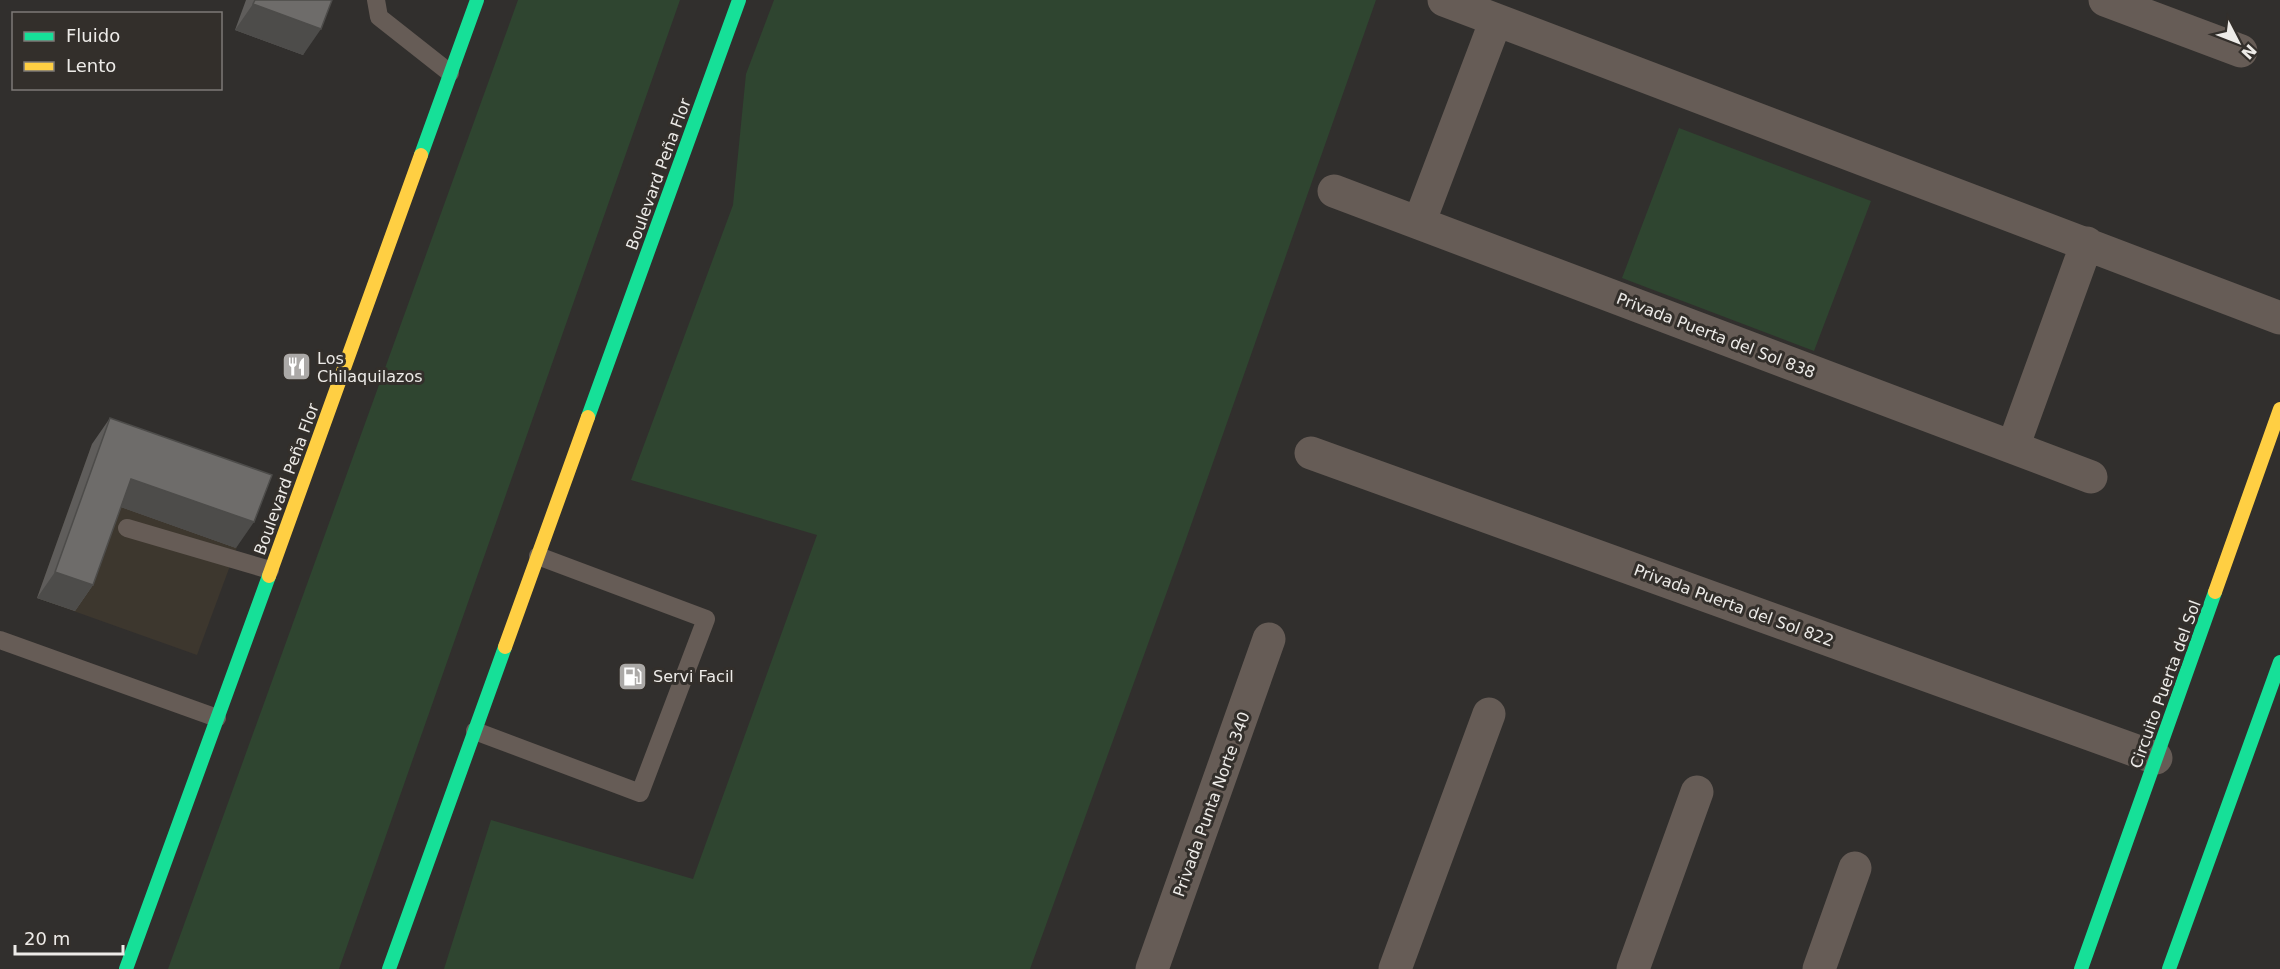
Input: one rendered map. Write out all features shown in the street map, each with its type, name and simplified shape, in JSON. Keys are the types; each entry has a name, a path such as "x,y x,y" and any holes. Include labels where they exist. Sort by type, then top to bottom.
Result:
{"main road":[{"name":"Boulevard Peña Flor","path":"126,969 477,0"},
{"name":"Boulevard Peña Flor","path":"388,969 739,0"},
{"name":"Circuito Puerta del Sol","path":"2087,967 2156,758 2280,409"},
{"path":"2169,969 2280,662"}],"street":[{"path":"1444,0 2280,318"},
{"path":"2105,0 2167,11 2241,51"},
{"path":"1419,224 1496,20"},
{"name":"Privada Puerta del Sol 838","path":"1334,191 2091,477"},
{"path":"2013,447 2087,243"},
{"name":"Privada Puerta del Sol 822","path":"1311,453 2156,758"},
{"name":"Privada Punta Norte 340","path":"1152,969 1269,639"},
{"path":"1395,969 1489,714"},
{"path":"1634,969 1698,792"},
{"path":"1819,969 1855,868"}],"lane":[{"path":"376,0 379,17 450,73"},
{"path":"127,528 270,570"},
{"path":"475,731 640,793 706,620 538,556"},
{"path":"0,640 217,718"}],"shaded area":[{"path":"92,444 254,501 197,655 37,598"}],"green space":[{"path":"518,0 680,0 339,969 168,969"},
{"path":"774,0 1376,0 1185,542 1030,969 444,969 491,820 693,879 817,535 631,480 733,205 746,74"},
{"path":"1679,128 1871,201 1814,351 1622,278"}],"building":[{"path":"255,0 332,0 321,29 253,4"},
{"path":"110,418 272,475 254,522 131,479 93,585 55,572"}],"traffic: fast":[{"path":"421,155 477,0"},
{"path":"588,417 739,0"},
{"path":"126,969 269,576"},
{"path":"2081,969 2215,592"},
{"path":"389,969 505,647"},
{"path":"2169,969 2280,662"}],"traffic: slow":[{"path":"269,576 421,155"},
{"path":"2215,592 2280,409"},
{"path":"505,647 588,417"}],"place":[{"name":"Los Chilaquilazos","path":"296,367"},
{"name":"Servi Facil","path":"632,676"}]}
